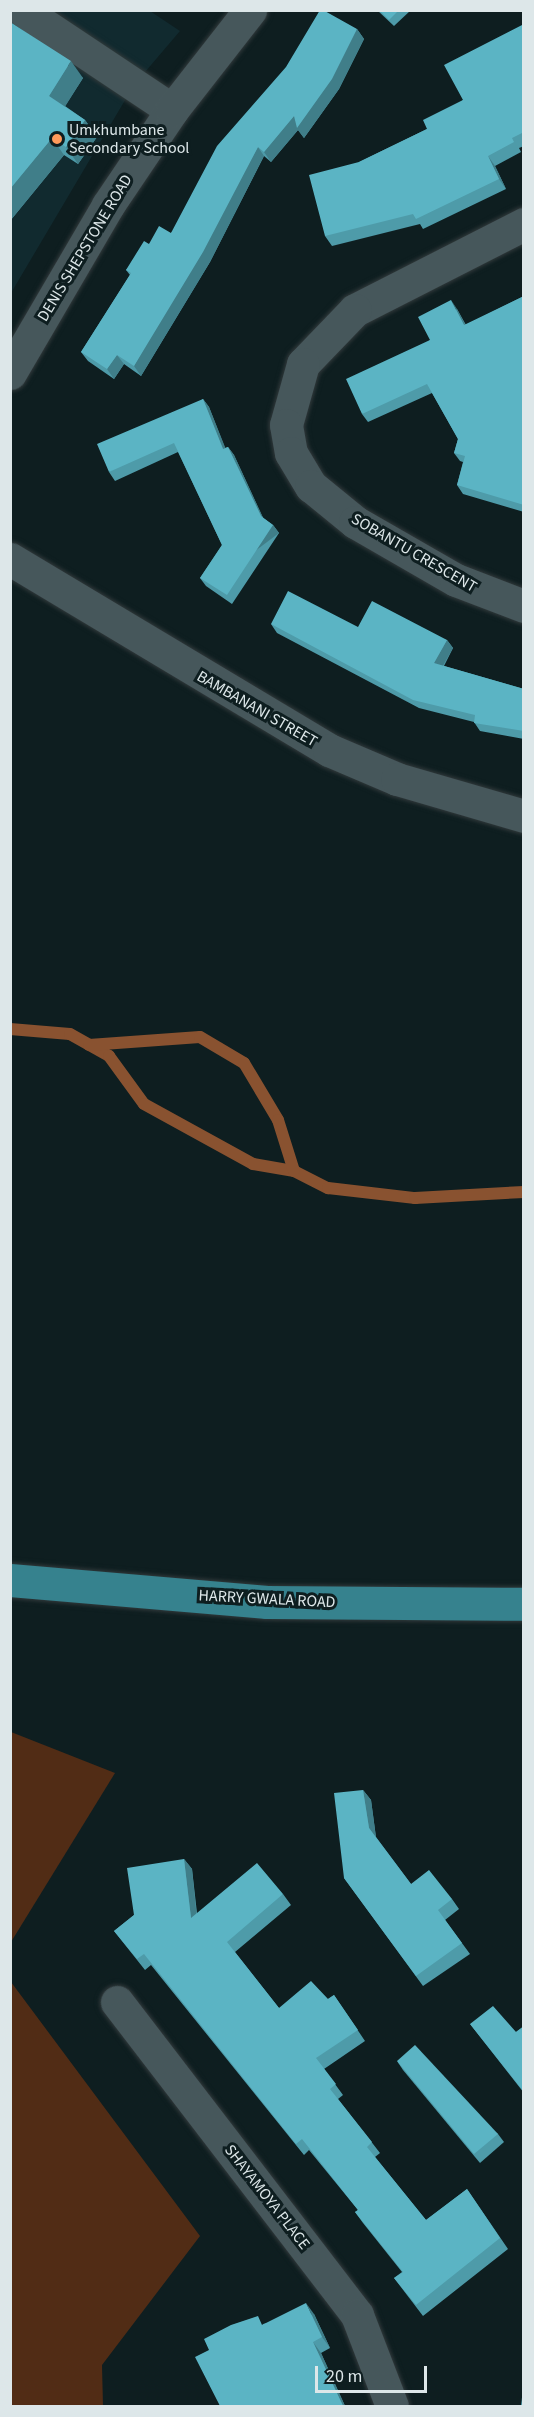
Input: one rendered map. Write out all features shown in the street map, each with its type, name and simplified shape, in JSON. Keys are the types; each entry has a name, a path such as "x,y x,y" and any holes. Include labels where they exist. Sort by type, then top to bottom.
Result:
{"main road":[{"name":"HARRY GWALA ROAD","path":"10,1580 267,1602 524,1604"}],"street":[{"path":"22,10 172,110"},
{"name":"DENIS SHEPSTONE ROAD","path":"10,374 108,205 172,110 250,10"},
{"name":"SOBANTU CRESCENT","path":"524,224 348,316 303,364 286,425 291,453 311,486 355,522 456,580 524,606"},
{"name":"BAMBANANI STREET","path":"10,559 329,750 397,779 524,816"},
{"name":"SHAYAMOYA PLACE","path":"117,2002 357,2315 392,2406"}],"shaded area":[{"name":"Umkhumbane Secondary School","path":"11,11 150,11 180,31 134,85 11,293"},
{"path":"11,1732 115,1773 11,1942"},
{"path":"11,1982 200,2236 102,2365 103,2406 11,2406"}],"building":[{"path":"320,10 357,29 332,79 297,128 294,116 264,152 258,147 203,252 134,366 117,355 107,369 81,352 131,273 126,270 144,241 149,244 159,226 171,233 217,146 286,67"},
{"path":"379,10 399,10 389,20"},
{"path":"10,22 71,61 49,96 85,120 66,147 52,138 10,189"},
{"path":"524,24 524,132 512,138 514,142 488,156 499,179 416,219 413,214 325,236 309,175 359,162 427,129 423,120 463,100 444,65"},
{"path":"524,296 524,505 457,485 465,456 454,453 458,439 427,384 362,414 346,379 430,340 418,317 451,300 464,325"},
{"path":"203,399 223,449 228,447 261,516 273,525 227,595 200,578 222,545 174,443 109,472 97,444"},
{"path":"288,591 358,627 372,601 447,640 434,663 524,689 524,731 474,723 475,715 413,700 271,624"},
{"path":"524,754 524,777 522,776"},
{"path":"363,1790 369,1828 411,1884 429,1870 452,1899 438,1910 462,1943 416,1976 344,1878 334,1793"},
{"path":"184,1859 191,1918 257,1863 283,1894 227,1942 279,2008 311,1981 328,1999 334,1995 358,2030 316,2058 336,2084 330,2089 372,2142 367,2147 426,2220 467,2189 500,2238 416,2305 394,2278 403,2272 355,2212 358,2210 302,2139 296,2144 144,1954 137,1959 114,1931 134,1915 127,1868"},
{"path":"493,2006 516,2032 524,2026 524,2092 470,2024"},
{"path":"415,2045 498,2134 474,2154 397,2061"},
{"path":"306,2303 322,2337 313,2342 343,2406 220,2406 195,2357 209,2350 204,2339 231,2325 258,2316 262,2325"},
{"path":"524,2381 524,2406 521,2406"}],"waterway":[{"path":"10,1029 70,1034 109,1056 144,1104 253,1164 294,1171 328,1188 415,1198 524,1192"},
{"path":"89,1045 200,1037 244,1063 278,1120 294,1171"}],"place":[{"name":"Umkhumbane Secondary School","path":"57,139"}]}
